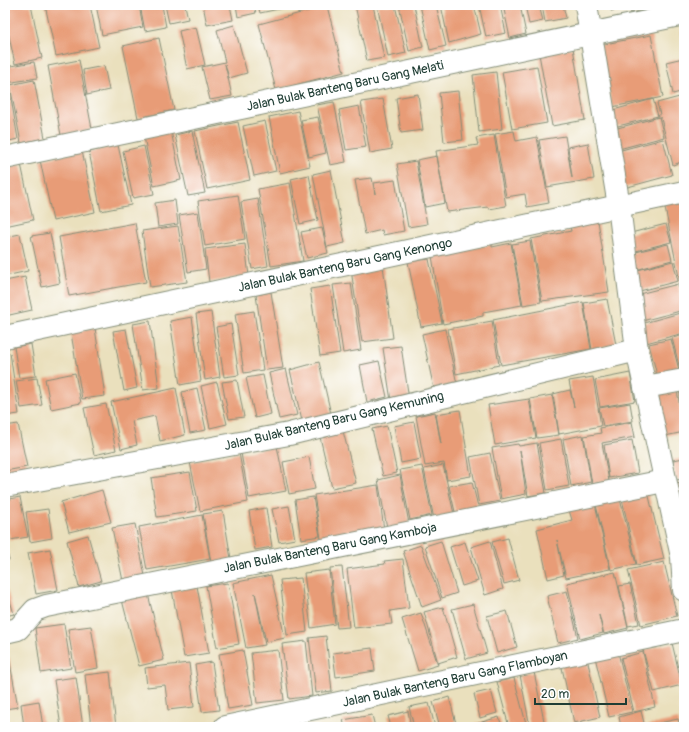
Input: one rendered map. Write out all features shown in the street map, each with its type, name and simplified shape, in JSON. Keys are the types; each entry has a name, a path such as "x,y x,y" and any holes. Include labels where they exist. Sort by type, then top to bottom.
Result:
{"street":[{"path":"586,5 589,34 619,206 637,350 664,481 683,557 684,590"},
{"name":"Jalan Bulak Banteng Baru Gang Melati","path":"5,158 684,14"},
{"name":"Jalan Bulak Banteng Baru Gang Kenongo","path":"5,338 684,192"},
{"name":"Jalan Bulak Banteng Baru Gang Kemuning","path":"5,486 289,434 637,350"},
{"path":"645,387 684,380"},
{"name":"Jalan Bulak Banteng Baru Gang Kamboja","path":"5,632 18,629 35,610 46,606 664,481"},
{"name":"Jalan Bulak Banteng Baru Gang Flamboyan","path":"226,727 684,630"}],"building":[{"path":"5,5 31,5 42,58 15,64 5,18"},
{"path":"45,5 90,5 99,47 56,56"},
{"path":"96,5 139,5 143,27 102,35"},
{"path":"140,5 162,5 166,27 145,31"},
{"path":"165,5 185,5 188,19 169,23"},
{"path":"203,5 230,5 233,20 207,25"},
{"path":"236,5 254,5 256,13 238,17"},
{"path":"258,5 293,5 293,6 260,13"},
{"path":"355,5 373,5 384,58 367,61"},
{"path":"377,5 395,5 406,53 388,57"},
{"path":"399,5 414,5 423,47 409,51"},
{"path":"420,5 436,5 446,46 430,50"},
{"path":"441,5 474,5 481,34 449,43"},
{"path":"479,5 500,5 506,33 486,37"},
{"path":"503,5 520,5 526,34 510,38"},
{"path":"525,5 539,5 543,21 529,24"},
{"path":"542,5 563,5 566,18 545,22"},
{"path":"610,5 623,5 623,8 611,11"},
{"path":"629,5 645,5 646,10 631,13"},
{"path":"327,6 344,72 276,90 259,24"},
{"path":"234,25 247,73 229,78 225,64 232,96 210,100 202,67 225,62 217,30"},
{"path":"196,27 205,65 187,69 179,31"},
{"path":"681,31 684,31 684,44 683,44"},
{"path":"651,35 663,97 612,107 600,45"},
{"path":"159,38 174,110 138,118 123,46"},
{"path":"573,48 585,120 552,126 539,54"},
{"path":"683,58 684,91 673,94 666,62"},
{"path":"79,60 92,129 61,135 48,66"},
{"path":"34,62 37,78 7,83 5,67"},
{"path":"104,66 109,90 87,95 83,70"},
{"path":"537,66 547,123 512,129 502,72"},
{"path":"496,72 502,129 479,132 473,75"},
{"path":"34,80 45,138 21,143 10,85"},
{"path":"9,87 18,139 5,142 5,88"},
{"path":"458,91 463,140 444,142 439,93"},
{"path":"418,94 423,130 401,133 396,98"},
{"path":"683,96 684,161 673,165 657,103"},
{"path":"383,99 392,149 370,153 361,102"},
{"path":"653,99 658,116 610,128 606,112"},
{"path":"334,102 346,162 330,165 317,105"},
{"path":"359,106 366,147 346,150 339,110"},
{"path":"298,111 310,166 280,173 269,117"},
{"path":"318,117 326,153 309,157 301,120"},
{"path":"659,117 664,137 615,150 610,130"},
{"path":"265,121 276,171 254,176 243,126"},
{"path":"238,122 250,180 207,189 195,131"},
{"path":"171,131 181,180 154,186 144,137"},
{"path":"192,131 205,193 188,196 175,135"},
{"path":"514,131 516,141 537,137 549,203 527,207 525,194 506,197 495,134"},
{"path":"494,135 506,206 489,209 488,207 447,212 436,151 478,145 476,138"},
{"path":"565,136 572,178 568,147 588,143 594,179 547,187 539,140"},
{"path":"663,139 672,175 624,188 614,152"},
{"path":"118,145 131,205 101,211 89,152"},
{"path":"144,146 154,194 133,198 123,151"},
{"path":"82,151 95,212 53,221 40,160"},
{"path":"437,156 445,203 425,207 417,160"},
{"path":"416,161 427,224 408,227 397,164"},
{"path":"21,164 33,220 5,226 5,168"},
{"path":"331,170 345,243 327,247 313,174"},
{"path":"309,175 318,220 300,224 291,179"},
{"path":"372,178 375,194 374,183 395,180 404,231 383,235 382,230 365,234 355,180"},
{"path":"290,183 303,261 271,266 258,189"},
{"path":"238,195 245,239 205,246 198,201"},
{"path":"683,198 684,281 680,282 664,203"},
{"path":"258,199 268,266 252,269 241,202"},
{"path":"175,200 178,224 158,227 155,203"},
{"path":"198,212 206,269 188,272 179,215"},
{"path":"598,221 609,292 542,301 531,239 571,231 570,226"},
{"path":"135,223 146,282 69,296 59,237"},
{"path":"666,224 671,242 632,252 627,234"},
{"path":"178,226 187,282 150,287 142,231"},
{"path":"322,228 328,253 307,258 301,232"},
{"path":"50,233 60,283 42,287 31,236"},
{"path":"20,234 28,271 5,276 5,237"},
{"path":"530,241 541,302 523,305 512,244"},
{"path":"511,243 522,305 483,312 483,316 443,324 432,256 492,244 492,247"},
{"path":"245,244 249,276 209,282 205,249"},
{"path":"668,244 672,260 632,271 628,254"},
{"path":"429,259 442,323 421,327 408,262"},
{"path":"673,261 678,281 636,292 630,272"},
{"path":"383,266 393,338 362,342 351,270"},
{"path":"25,277 32,310 5,316 5,281"},
{"path":"351,283 361,350 343,353 333,285"},
{"path":"678,284 684,310 642,321 635,295"},
{"path":"330,286 340,353 320,356 310,289"},
{"path":"271,292 283,368 267,370 256,295"},
{"path":"607,299 616,345 592,350 584,303"},
{"path":"583,302 591,349 501,365 493,320"},
{"path":"254,311 263,370 244,373 235,314"},
{"path":"211,312 220,377 205,380 196,314"},
{"path":"684,312 684,333 646,343 640,324"},
{"path":"192,317 201,381 180,385 170,321"},
{"path":"150,321 159,388 143,390 133,324"},
{"path":"492,321 499,365 456,374 448,329"},
{"path":"231,324 239,375 224,377 216,327"},
{"path":"95,328 105,396 82,399 71,333"},
{"path":"126,329 137,388 124,391 113,331"},
{"path":"445,329 457,384 434,389 422,334"},
{"path":"684,335 684,376 682,377 672,338"},
{"path":"671,339 681,378 659,383 649,344"},
{"path":"31,344 36,376 19,378 14,347"},
{"path":"401,346 409,399 391,401 383,348"},
{"path":"10,353 19,414 5,416 5,354"},
{"path":"379,361 387,397 367,402 360,365"},
{"path":"319,362 331,414 302,421 290,370"},
{"path":"286,369 297,415 279,419 269,373"},
{"path":"75,373 81,403 51,409 45,379"},
{"path":"630,373 635,401 600,407 595,380"},
{"path":"263,375 271,414 255,418 246,378"},
{"path":"593,377 601,426 559,434 553,394 570,390 574,407 569,381"},
{"path":"37,378 42,405 21,408 16,381"},
{"path":"237,380 244,417 229,419 222,382"},
{"path":"217,382 227,424 210,428 201,386"},
{"path":"176,388 185,435 160,441 155,416 132,421 137,445 121,449 111,402"},
{"path":"197,388 206,430 190,433 182,392"},
{"path":"684,389 684,413 683,413 679,390"},
{"path":"677,390 684,432 665,436 658,394"},
{"path":"552,395 559,435 537,438 530,399"},
{"path":"529,399 536,438 495,445 488,405"},
{"path":"630,403 633,421 603,426 599,408"},
{"path":"106,404 116,450 94,455 84,408"},
{"path":"460,410 471,476 447,480 444,463 425,466 416,416 435,412 441,444 436,414"},
{"path":"414,422 421,459 401,463 394,426"},
{"path":"632,422 635,437 602,443 609,481 592,484 584,436 601,433 600,428"},
{"path":"18,424 27,467 5,471 5,426"},
{"path":"387,426 397,473 383,476 372,429"},
{"path":"343,431 356,483 332,488 320,437"},
{"path":"583,435 591,482 571,486 563,439"},
{"path":"561,439 569,486 547,490 539,443"},
{"path":"632,440 638,473 609,478 604,445"},
{"path":"537,443 546,493 528,496 520,450 526,494 501,499 492,448"},
{"path":"277,446 286,491 249,498 241,453"},
{"path":"239,453 248,502 200,511 190,462"},
{"path":"490,453 500,501 479,505 470,457"},
{"path":"309,457 315,489 289,494 283,462"},
{"path":"684,458 684,479 676,480 673,460"},
{"path":"443,465 454,514 434,519 424,469"},
{"path":"422,466 432,515 410,520 400,470"},
{"path":"190,472 197,511 157,517 151,478"},
{"path":"400,475 409,524 387,528 378,480"},
{"path":"472,482 479,511 456,516 449,486"},
{"path":"684,483 684,530 675,484"},
{"path":"378,485 384,530 321,539 314,495"},
{"path":"102,490 111,522 69,532 61,502"},
{"path":"648,492 664,559 637,565 622,499"},
{"path":"20,497 28,537 10,540 5,516 5,500"},
{"path":"313,497 320,536 301,539 295,500"},
{"path":"620,499 636,564 611,570 596,505"},
{"path":"595,504 610,569 566,578 557,540 564,575 548,579 537,529 572,520 569,510"},
{"path":"289,506 295,539 279,542 272,509"},
{"path":"266,508 272,547 255,550 249,511"},
{"path":"48,509 52,538 30,542 26,512"},
{"path":"223,511 231,559 211,563 203,514"},
{"path":"202,515 210,559 147,570 139,527"},
{"path":"135,524 145,576 123,581 112,528"},
{"path":"88,535 101,581 79,587 67,541"},
{"path":"508,538 519,580 504,584 492,542"},
{"path":"441,541 457,593 442,598 425,546"},
{"path":"490,541 503,589 485,595 471,547"},
{"path":"465,542 478,581 462,586 450,547"},
{"path":"421,545 441,600 422,607 403,551"},
{"path":"5,547 9,560 5,561"},
{"path":"50,549 58,590 36,594 28,553"},
{"path":"403,559 409,608 390,611 392,624 354,628 347,569 385,564 384,561"},
{"path":"664,562 677,616 641,625 628,570"},
{"path":"342,567 349,627 337,628 330,568"},
{"path":"329,570 335,624 311,628 304,573"},
{"path":"615,572 628,628 604,634 599,615 603,633 580,639 567,583"},
{"path":"271,575 285,638 266,642 255,593 265,645 246,648 233,583"},
{"path":"301,578 307,632 287,635 280,580"},
{"path":"228,583 239,644 217,648 206,586"},
{"path":"5,584 14,614 5,616"},
{"path":"630,584 639,624 628,626 619,586"},
{"path":"197,586 209,653 184,657 172,590"},
{"path":"567,591 578,638 558,643 547,596"},
{"path":"148,594 164,660 139,666 122,600"},
{"path":"473,604 487,653 466,659 452,609"},
{"path":"443,607 457,657 438,663 424,612"},
{"path":"507,611 517,647 497,653 487,616"},
{"path":"421,613 438,665 418,671 402,619"},
{"path":"64,624 71,668 41,673 35,628"},
{"path":"91,626 98,668 75,672 68,629"},
{"path":"326,636 332,691 316,693 309,638"},
{"path":"306,641 312,696 289,699 282,644"},
{"path":"672,643 682,685 654,692 643,650"},
{"path":"372,648 375,671 336,677 333,653"},
{"path":"243,650 253,705 228,709 219,654"},
{"path":"278,650 284,700 257,703 251,653"},
{"path":"618,652 632,712 609,717 595,657"},
{"path":"643,652 655,707 634,712 621,658"},
{"path":"5,657 9,657 18,707 5,709"},
{"path":"587,658 600,717 574,723 561,663"},
{"path":"212,662 219,710 202,712 195,665"},
{"path":"189,663 194,707 168,710 165,685 147,687 145,668"},
{"path":"110,672 116,727 91,727 85,675"},
{"path":"534,672 545,726 540,727 530,727 520,675"},
{"path":"76,677 83,727 61,727 54,680"},
{"path":"514,678 527,727 509,727 497,682"},
{"path":"491,690 497,713 480,718 474,694"},
{"path":"449,697 457,727 440,727 433,702"},
{"path":"39,701 43,727 24,727 21,704"},
{"path":"429,703 435,727 414,727 409,707"},
{"path":"408,711 411,727 391,727 388,716"},
{"path":"641,711 645,727 621,727 619,717"},
{"path":"372,715 375,727 345,727 343,720"},
{"path":"499,717 502,727 476,727 475,724"},
{"path":"678,719 680,727 645,727 645,726"}]}
